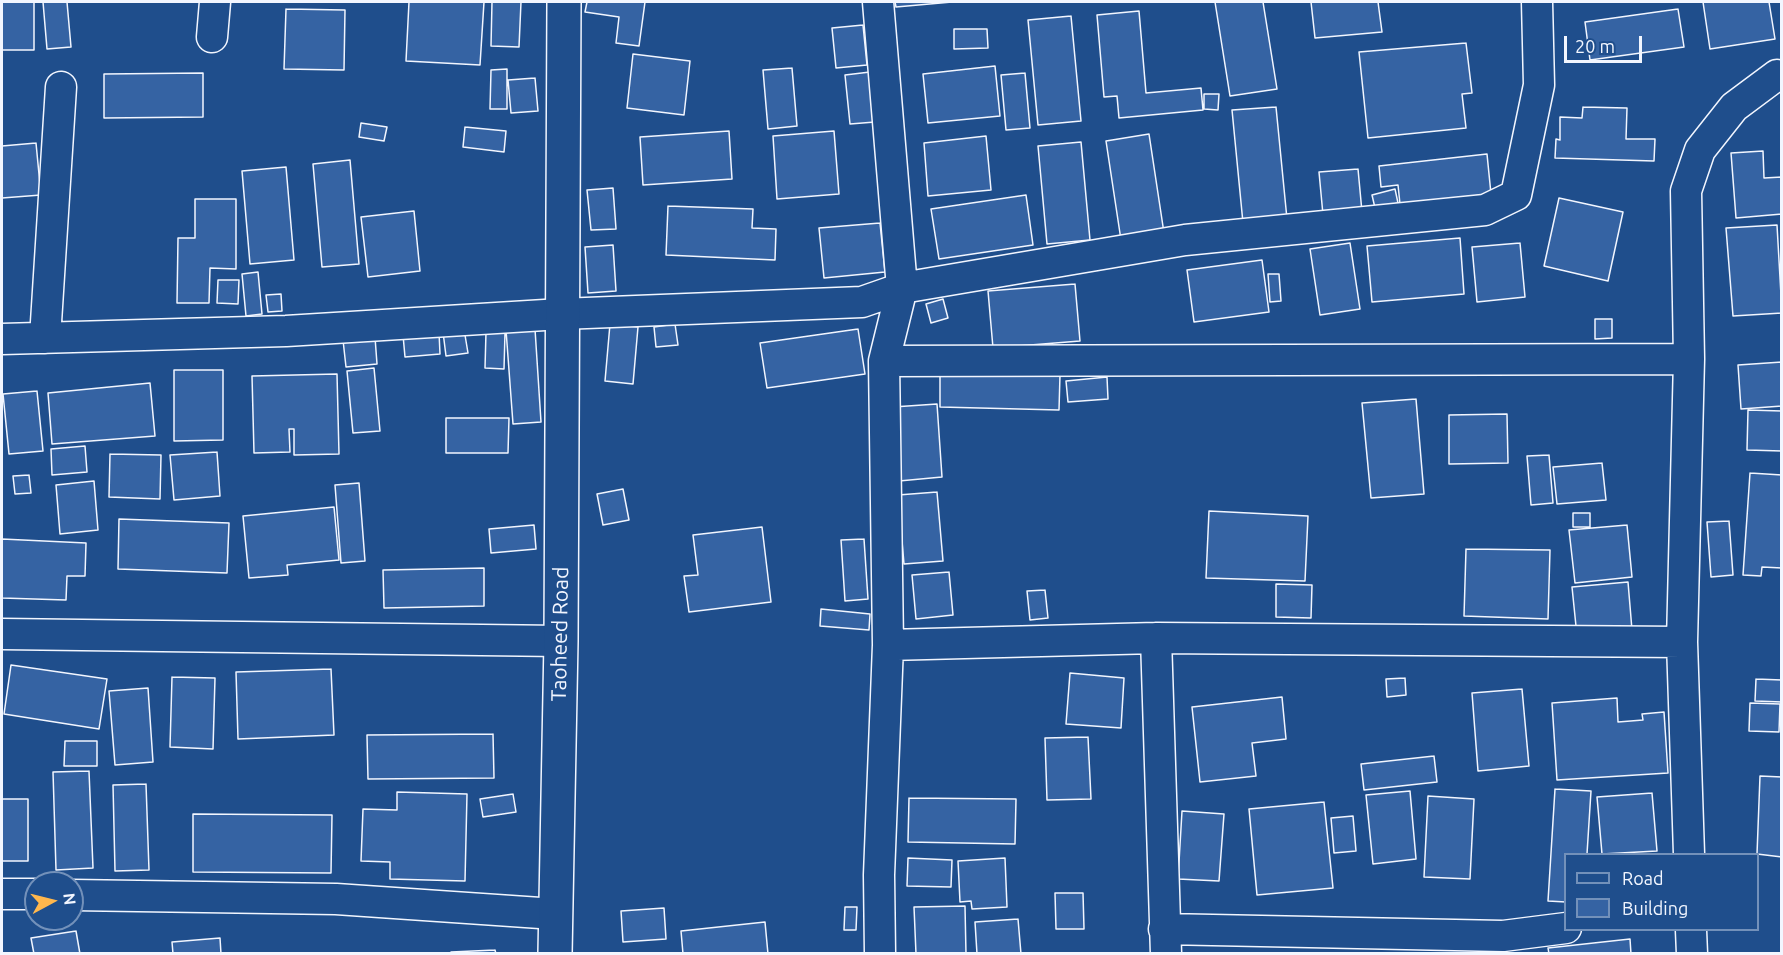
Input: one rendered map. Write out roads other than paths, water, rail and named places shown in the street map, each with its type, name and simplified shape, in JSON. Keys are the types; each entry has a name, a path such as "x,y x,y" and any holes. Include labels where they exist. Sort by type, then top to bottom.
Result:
{"main road":[{"name":"Taoheed Road","path":"555,954 561,641 564,2"}],"street":[{"path":"212,37 214,2"},
{"path":"878,2 902,288 884,360 888,645 879,875 880,954"},
{"path":"2,339 286,331 561,314 862,302 902,288 1185,240 1485,210 1516,195 1539,85 1537,2"},
{"path":"1689,853 1683,642 1689,359 1685,294 1686,192 1700,150 1734,107 1780,73"},
{"path":"45,338 61,87"},
{"path":"884,360 1689,359"},
{"path":"2,634 561,641"},
{"path":"888,645 1156,638 1683,642"},
{"path":"1156,638 1165,941 1503,945 1564,929"},
{"path":"2,894 24,894"},
{"path":"84,895 336,899 555,914"},
{"path":"1691,931 1692,954"}]}
